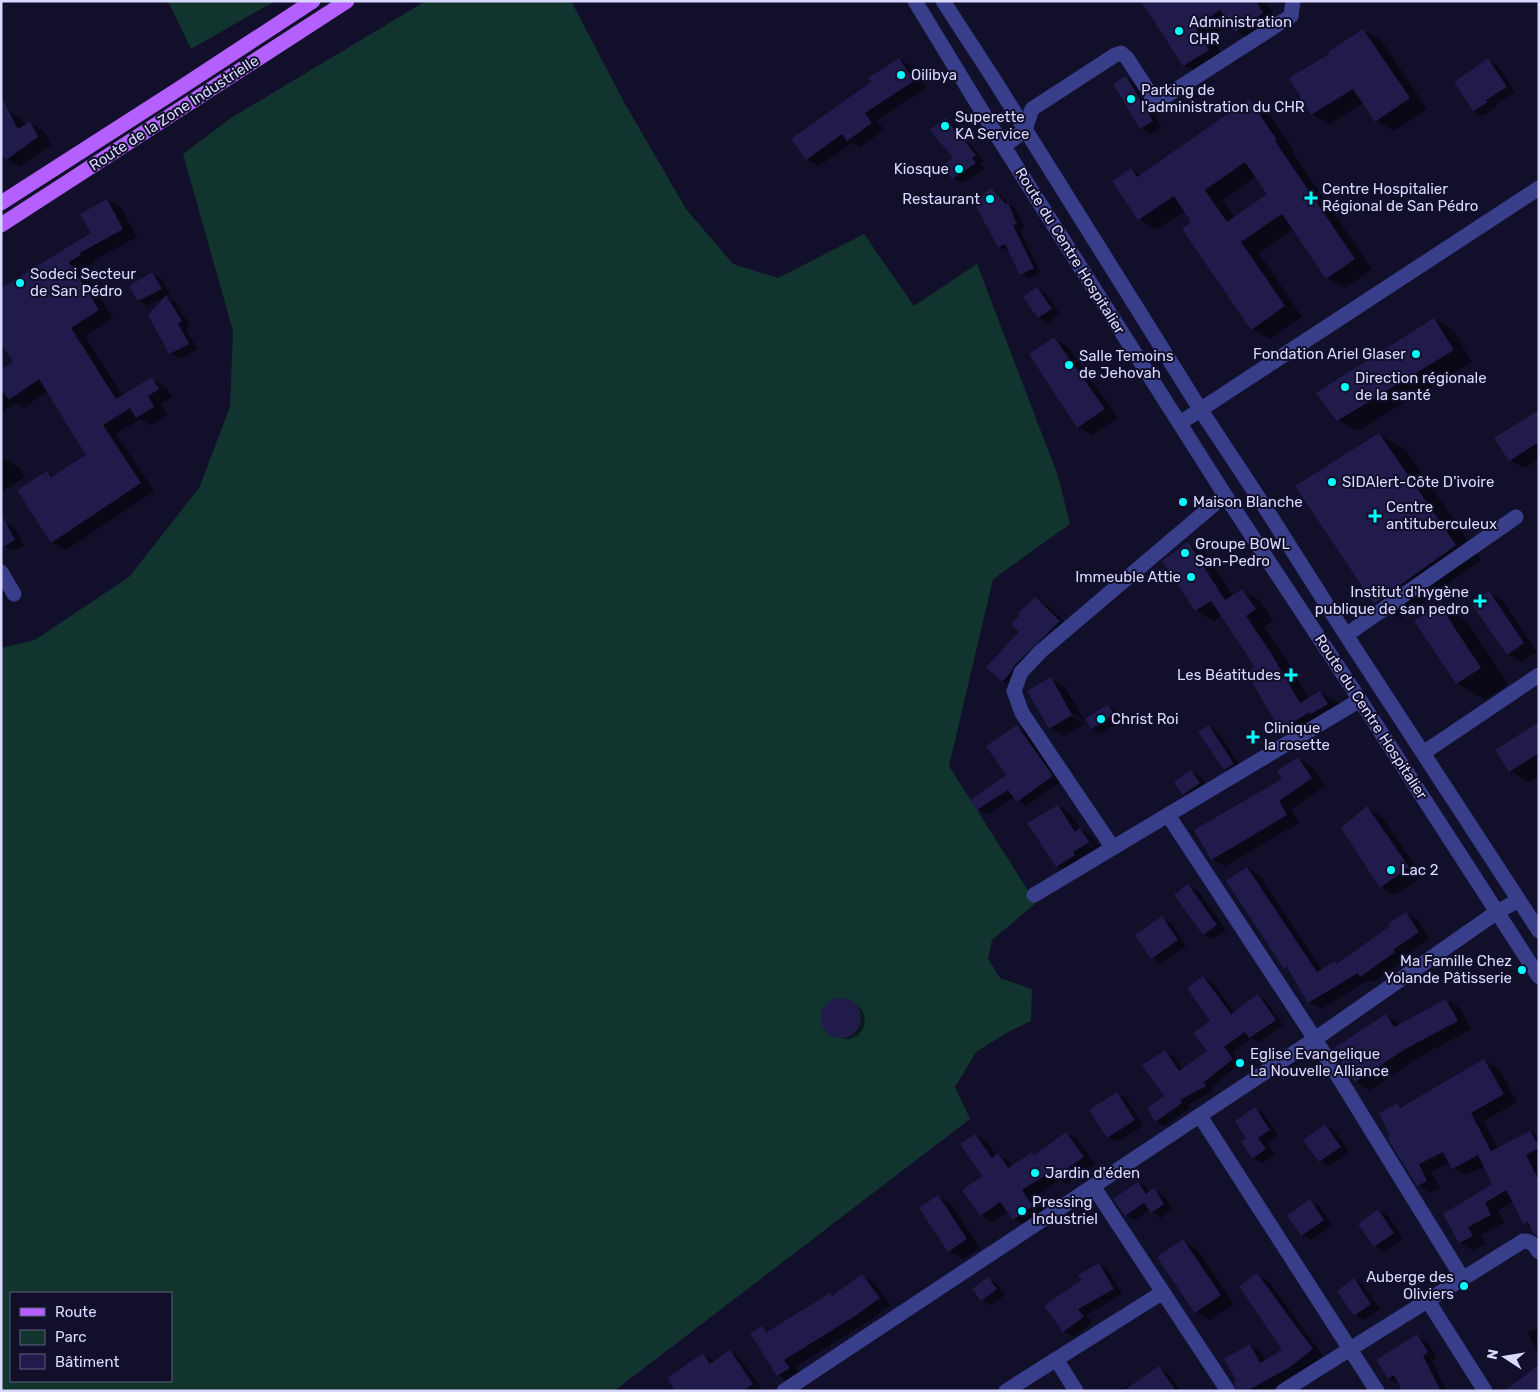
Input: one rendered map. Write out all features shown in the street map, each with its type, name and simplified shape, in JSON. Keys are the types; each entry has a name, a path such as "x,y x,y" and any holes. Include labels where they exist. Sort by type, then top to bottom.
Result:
{"main road":[{"name":"Route de la Zone Industrielle","path":"1,203 313,1"},
{"name":"Route de la Zone Industrielle","path":"1,226 347,1"}],"street":[{"name":"Route du Centre Hospitalier","path":"915,1 986,118 1225,495 1539,977"},
{"name":"Route du Centre Hospitalier","path":"942,1 1009,104 1200,409 1539,930"},
{"path":"1004,146 1025,130 1032,108 1116,55 1121,53 1127,58 1151,94 1156,98 1163,98 1291,16 1293,1"},
{"path":"986,118 1009,104 1032,108"},
{"path":"1180,423 1539,188"},
{"path":"1113,848 1022,713 1014,691 1021,672 1041,651 1225,495"},
{"path":"1346,635 1516,517"},
{"path":"1,572 14,594"},
{"path":"1423,753 1539,675"},
{"path":"1034,895 1360,700"},
{"path":"1168,815 1315,1039 1463,1279"},
{"path":"786,1390 1200,1116 1315,1039 1497,912 1519,900"},
{"path":"1200,1116 1377,1391"},
{"path":"1093,1186 1228,1391"},
{"path":"1283,1391 1523,1241 1529,1241 1539,1252"},
{"path":"1006,1391 1163,1292"},
{"path":"1428,1301 1485,1391"},
{"path":"1056,1359 1076,1391"}],"green space":[{"path":"168,1 275,1 191,49"},
{"path":"426,1 571,1 624,102 686,209 733,264 778,278 864,234 914,306 977,264 1058,476 1070,524 993,579 949,766 1036,903 992,940 988,959 1000,978 1032,989 1031,1021 1010,1031 976,1052 955,1087 970,1119 614,1391 1,1391 1,648 35,640 129,577 199,488 230,407 233,331 183,154 231,118"}],"building":[{"path":"1141,1 1256,1 1263,13 1235,32 1220,10 1195,27 1209,50 1183,66"},
{"path":"1363,29 1410,98 1375,122 1353,89 1311,115 1289,78 1329,54 1328,52"},
{"path":"899,58 914,81 865,113 872,123 847,141 842,134 806,160 791,139 871,82 868,78"},
{"path":"1488,58 1507,87 1473,111 1454,82"},
{"path":"1126,76 1153,121 1140,129 1113,84"},
{"path":"1,96 18,129 30,121 38,137 6,160 1,153"},
{"path":"1249,99 1277,140 1275,141 1355,259 1326,279 1282,214 1241,242 1285,306 1251,330 1182,229 1191,222 1174,196 1138,220 1112,181 1131,168 1137,177","holes":["1245,162 1267,194 1227,222 1205,190"]},
{"path":"945,118 976,155 972,158 976,163 952,179 943,165 953,158 930,130"},
{"path":"991,188 1006,204 1008,203 1017,224 1013,225 1034,268 1020,275 1005,244 998,247 974,203"},
{"path":"107,199 123,229 80,253 81,255 69,262 99,310 71,328 116,399 152,377 159,389 148,396 154,407 136,418 130,408 103,425 141,483 51,543 17,490 47,471 51,477 86,455 39,379 9,400 1,390 1,370 13,362 1,343 1,288 91,233 80,214"},
{"path":"152,272 162,289 138,301 129,286"},
{"path":"1037,287 1052,309 1038,318 1023,297"},
{"path":"166,295 182,321 178,323 189,344 169,354 148,315"},
{"path":"1434,318 1454,350 1337,421 1316,393"},
{"path":"1054,337 1105,409 1077,428 1029,354"},
{"path":"1539,410 1539,442 1509,461 1494,438"},
{"name":"Centre antituberculeux","path":"1379,433 1456,545 1374,604 1295,486"},
{"path":"1,513 15,540 1,548"},
{"path":"1188,542 1225,600 1242,589 1256,609 1246,616 1271,653 1300,703 1320,691 1328,704 1311,714 1310,712 1280,730 1246,672 1255,667 1211,601 1195,611 1162,561"},
{"path":"1489,591 1524,643 1507,655 1471,603"},
{"path":"1035,597 1060,621 1014,666 1002,682 986,667 1019,632 1011,624 1020,615 1018,613"},
{"name":"Institut d'hygène publique de san pedro","path":"1439,604 1481,668 1456,684 1414,621"},
{"path":"1051,677 1072,715 1049,729 1027,691"},
{"path":"1108,704 1114,714 1091,729 1085,719"},
{"path":"1539,722 1539,753 1509,772 1495,750"},
{"path":"1017,725 1053,776 1017,802 1008,790 977,810 970,800 1006,775 986,746"},
{"path":"1209,725 1234,764 1224,770 1198,732"},
{"path":"1298,757 1312,778 1279,801 1287,815 1211,860 1194,830 1282,779 1277,771"},
{"path":"1191,770 1200,783 1183,795 1174,782"},
{"path":"1058,805 1075,832 1080,828 1089,842 1073,852 1075,855 1056,867 1027,823"},
{"path":"1367,806 1409,867 1380,888 1341,828"},
{"path":"1247,867 1317,972 1335,961 1337,964 1390,926 1388,924 1406,912 1419,932 1360,977 1358,973 1308,1003 1287,967 1284,969 1226,881"},
{"path":"1188,884 1217,925 1203,935 1174,895"},
{"path":"1162,916 1178,940 1151,959 1135,935"},
{"path":"1203,976 1231,1014 1258,994 1276,1020 1249,1038 1245,1032 1224,1047 1233,1059 1204,1082 1206,1086 1180,1100 1182,1103 1155,1122 1147,1108 1164,1096 1142,1065 1165,1050 1179,1071 1207,1051 1193,1033 1210,1021 1187,988"},
{"path":"841,998 855,1004 861,1018 855,1032 841,1038 827,1032 821,1018 827,1004"},
{"path":"1446,999 1458,1021 1407,1048 1355,1082 1333,1049 1386,1014 1394,1027"},
{"path":"1484,1059 1504,1094 1471,1113 1491,1151 1530,1131 1539,1146 1539,1148 1526,1155 1539,1181 1539,1237 1534,1234 1528,1222 1524,1225 1506,1190 1485,1203 1491,1215 1468,1227 1473,1236 1459,1243 1443,1214 1492,1184 1478,1155 1452,1169 1443,1152 1419,1164 1427,1181 1417,1186 1387,1138 1390,1136 1379,1113 1398,1103 1400,1108"},
{"path":"1117,1092 1135,1120 1107,1138 1089,1110"},
{"path":"1255,1107 1270,1130 1258,1138 1266,1149 1252,1159 1241,1141 1246,1138 1235,1121"},
{"path":"1325,1124 1341,1147 1319,1162 1303,1140"},
{"path":"1066,1132 1084,1157 1053,1178 1049,1173 1022,1190 1033,1206 1013,1220 1000,1202 980,1216 962,1190 982,1176 960,1144 975,1134 992,1158 998,1153 1008,1168 1032,1152 1034,1155"},
{"path":"1138,1182 1146,1194 1154,1188 1164,1204 1151,1213 1144,1203 1125,1216 1113,1199"},
{"path":"938,1195 967,1239 948,1252 919,1208"},
{"path":"1310,1199 1324,1220 1301,1236 1287,1215"},
{"path":"1378,1209 1394,1233 1374,1247 1358,1224"},
{"path":"1183,1239 1221,1295 1195,1313 1157,1257"},
{"path":"1099,1263 1114,1289 1078,1309 1084,1317 1063,1332 1044,1306 1081,1280 1078,1275"},
{"path":"1257,1273 1313,1349 1290,1367 1247,1391 1237,1391 1233,1382 1236,1380 1224,1359 1250,1344 1260,1363 1282,1350 1239,1286"},
{"path":"862,1274 880,1298 855,1316 784,1360 790,1368 777,1376 750,1333 762,1326 767,1332 830,1293 832,1296"},
{"path":"988,1277 997,1289 981,1301 972,1289"},
{"path":"1354,1278 1371,1304 1354,1316 1337,1291"},
{"path":"1417,1334 1428,1352 1423,1356 1441,1391 1402,1391 1394,1375 1388,1379 1376,1360"},
{"path":"730,1350 753,1384 743,1391 675,1391 667,1378 703,1353 710,1364"},
{"path":"1539,1365 1539,1391 1504,1391"},
{"path":"1159,1366 1176,1391 1123,1391"}],"place":[{"name":"Administration CHR","path":"1179,31"},
{"name":"Oilibya","path":"901,75"},
{"name":"Parking de l'administration du CHR","path":"1131,99"},
{"name":"Superette KA Service","path":"945,126"},
{"name":"Kiosque","path":"959,169"},
{"name":"Centre Hospitalier Régional de San Pédro","path":"1311,198"},
{"name":"Restaurant","path":"990,199"},
{"name":"Sodeci Secteur de San Pédro","path":"20,283"},
{"name":"Fondation Ariel Glaser","path":"1416,354"},
{"name":"Salle Temoins de Jehovah","path":"1069,365"},
{"name":"Direction régionale de la santé","path":"1345,387"},
{"name":"SIDAlert-Côte D'ivoire","path":"1332,482"},
{"name":"Maison Blanche","path":"1183,502"},
{"name":"Centre antituberculeux","path":"1375,516"},
{"name":"Groupe BOWL San-Pedro","path":"1185,553"},
{"name":"Immeuble Attie","path":"1191,577"},
{"name":"Institut d'hygène publique de san pedro","path":"1480,601"},
{"name":"Les Béatitudes","path":"1291,675"},
{"name":"Christ Roi","path":"1101,719"},
{"name":"Clinique la rosette","path":"1253,737"},
{"name":"Lac 2","path":"1391,870"},
{"name":"Ma Famille Chez Yolande Pâtisserie","path":"1522,970"},
{"name":"Eglise Evangelique La Nouvelle Alliance","path":"1240,1063"},
{"name":"Jardin d'éden","path":"1035,1173"},
{"name":"Pressing Industriel","path":"1022,1211"},
{"name":"Auberge des Oliviers","path":"1464,1286"}]}
